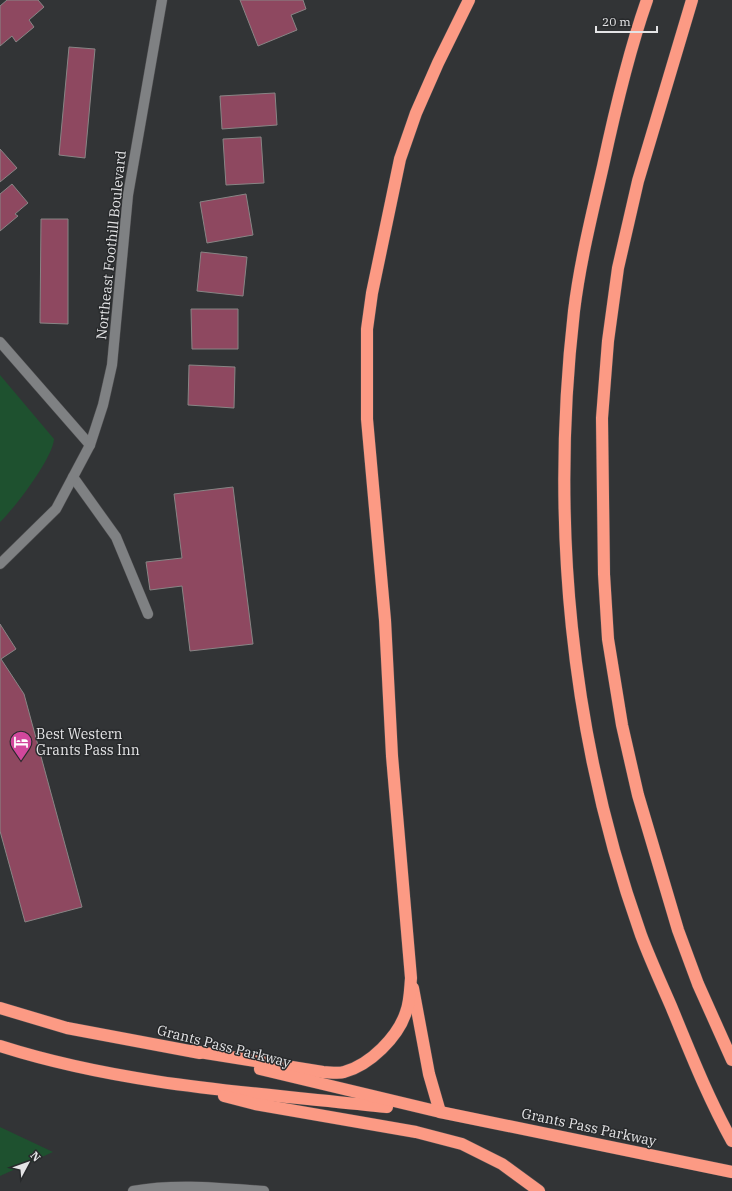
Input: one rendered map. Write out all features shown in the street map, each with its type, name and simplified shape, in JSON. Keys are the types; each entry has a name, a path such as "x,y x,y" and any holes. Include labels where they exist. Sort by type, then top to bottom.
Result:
{"highway":[{"path":"440,1112 428,1074 411,978 392,756 385,620 367,419 367,329 372,293 400,159 416,113 438,63 469,0"},
{"path":"647,0 635,35 614,116 585,248 574,309 568,377 563,472 566,568 577,669 588,739 608,826 622,878 642,937 690,1052 716,1113 732,1141"},
{"path":"692,0 638,181 618,268 608,341 602,418 604,574 608,639 622,725 638,795 678,930 698,984 732,1060"},
{"path":"193,1051 322,1072 343,1073 369,1059 393,1038 406,1011 411,978"},
{"name":"Grants Pass Parkway","path":"0,1008 67,1028 193,1051 312,1083 440,1112 732,1172"},
{"name":"Grants Pass Parkway","path":"0,1046 58,1063 190,1087 440,1112"},
{"path":"190,1087 255,1104 416,1132 462,1144 502,1164 540,1191"}],"street":[{"name":"Northeast Foothill Boulevard","path":"0,564 56,509 90,445 103,405 112,365 128,195 162,0"},
{"path":"0,342 90,445"},
{"path":"73,478 116,536 148,614"},
{"path":"133,1191 148,1188 264,1191"}],"green space":[{"path":"0,375 54,439 47,458 32,483 0,522"},
{"path":"0,1127 53,1152 0,1176"}],"building":[{"path":"7,0 38,0 44,7 29,20 34,27 16,42 12,36 0,46 0,6"},
{"path":"240,0 303,0 306,9 291,15 297,30 258,46"},
{"path":"69,47 95,49 85,158 59,155"},
{"path":"275,93 277,125 222,129 220,96"},
{"path":"261,137 264,183 226,185 223,139"},
{"path":"0,149 17,168 0,182"},
{"path":"12,184 28,203 15,214 18,216 0,231 0,194"},
{"path":"246,194 253,235 207,243 200,202"},
{"path":"41,219 68,219 68,324 40,323"},
{"path":"201,252 247,257 243,296 197,291"},
{"path":"191,309 238,309 238,349 192,349"},
{"path":"189,365 235,367 234,408 188,405"},
{"path":"233,487 253,644 190,651 182,586 150,590 146,562 182,558 174,494"},
{"name":"Best Western Grants Pass Inn","path":"0,624 16,649 1,659 24,694 82,907 25,922 0,831"}],"place":[{"name":"Best Western Grants Pass Inn","path":"21,762"}]}
